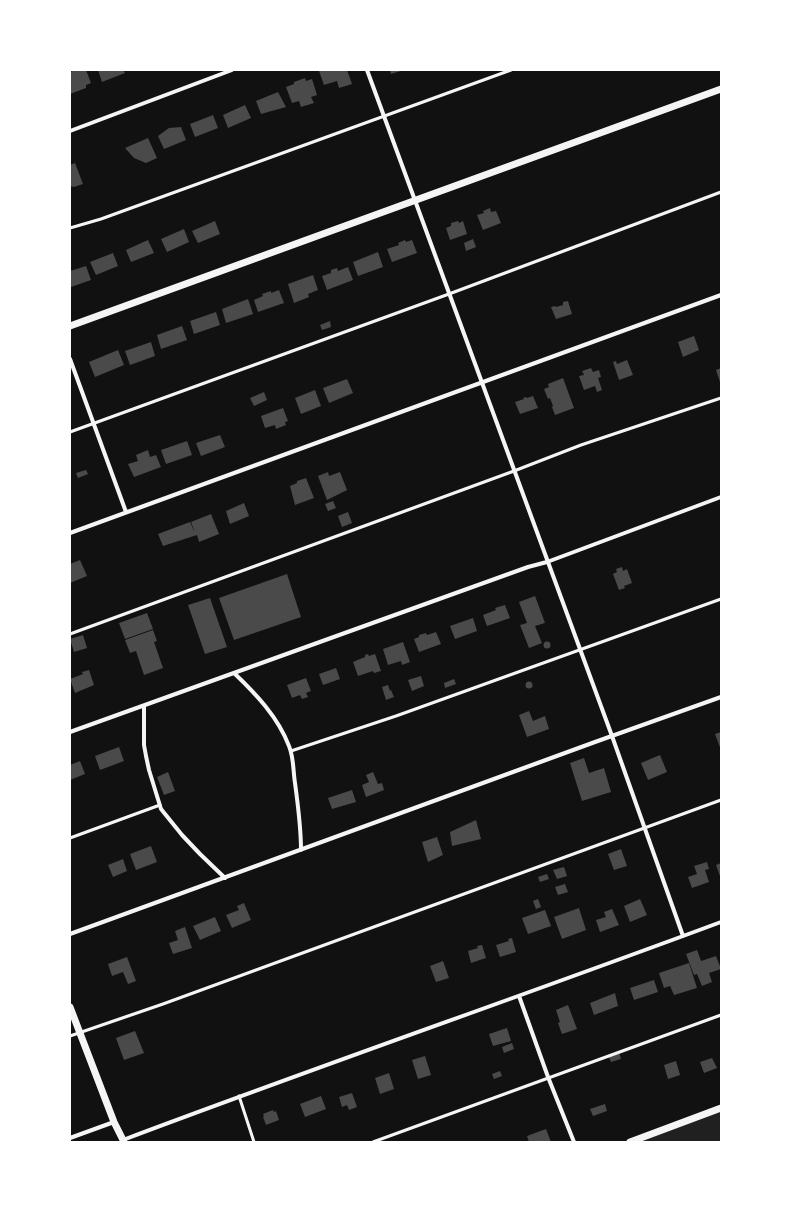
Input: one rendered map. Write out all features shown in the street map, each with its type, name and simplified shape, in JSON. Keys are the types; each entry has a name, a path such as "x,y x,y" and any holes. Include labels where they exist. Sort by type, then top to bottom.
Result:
{"street":[{"path":"70,131 232,70"},
{"path":"367,70 612,736 683,936"},
{"path":"70,326 721,89"},
{"path":"70,533 721,295"},
{"path":"70,359 126,512"},
{"path":"70,732 528,567 547,562 721,497"},
{"path":"234,673 272,714 284,734 291,751 294,764 301,830 301,850"},
{"path":"70,934 721,697"},
{"path":"144,706 144,745 149,770 160,805 182,835 226,878"},
{"path":"70,1007 114,1122 124,1141 239,1096 721,922"},
{"path":"519,996 548,1077 574,1142"},
{"path":"630,1142 721,1108"},
{"path":"70,1138 114,1122"}],"lane":[{"path":"70,228 101,219 511,70"},
{"path":"70,432 449,294 721,192"},
{"path":"70,634 581,446 721,398"},
{"path":"291,751 396,716 721,599"},
{"path":"70,1036 163,1004 721,800"},
{"path":"70,838 160,805"},
{"path":"373,1142 721,1015"},
{"path":"239,1096 254,1142"}],"shaded area":[{"path":"721,1111 721,1142 639,1142"}],"building":[{"path":"76,70 86,70 91,83 86,85 86,88 70,94 70,72"},
{"path":"98,70 123,70 125,73 102,82"},
{"path":"347,70 352,84 339,88 337,81 324,85 319,71"},
{"path":"390,70 404,70 391,74"},
{"path":"305,78 306,81 312,79 317,95 311,97 314,103 301,107 299,101 292,103 286,87"},
{"path":"278,92 286,107 261,114 256,101"},
{"path":"245,105 251,118 228,128 223,115"},
{"path":"213,115 218,128 195,137 190,124"},
{"path":"181,127 186,140 164,149 158,136 169,128"},
{"path":"148,138 157,158 146,163 134,158 125,148"},
{"path":"75,163 83,184 74,187 70,186 70,165"},
{"path":"490,208 491,212 496,211 501,223 483,230 477,215 484,213 483,211"},
{"path":"215,221 220,234 198,243 192,231"},
{"path":"458,221 459,223 463,221 467,234 450,240 446,228 451,226 451,223"},
{"path":"184,229 189,242 167,252 161,239"},
{"path":"473,239 476,247 466,251 464,243"},
{"path":"148,240 154,253 131,262 126,250"},
{"path":"405,240 406,242 412,240 417,253 392,262 387,249 399,245 398,243"},
{"path":"378,252 383,267 358,276 353,262"},
{"path":"113,253 118,266 96,275 90,262"},
{"path":"86,266 91,280 71,287 70,271"},
{"path":"348,267 353,280 327,290 322,276 331,273 331,270 337,268 338,271"},
{"path":"313,275 318,290 308,294 309,297 294,303 288,284"},
{"path":"279,290 284,303 258,312 254,300 263,296 262,294"},
{"path":"248,299 253,314 226,323 222,309"},
{"path":"568,301 572,314 556,319 551,307 563,305 563,302"},
{"path":"216,312 220,325 194,334 190,321"},
{"path":"330,321 331,327 322,330 320,325"},
{"path":"182,326 187,340 161,349 157,335"},
{"path":"694,336 699,350 683,357 678,342"},
{"path":"151,342 155,356 130,365 125,351"},
{"path":"118,350 124,365 95,377 89,362"},
{"path":"627,360 633,375 619,380 613,362 616,361 617,364"},
{"path":"591,368 593,372 599,370 601,377 598,378 602,390 597,392 595,386 584,390 579,376 584,375 582,371"},
{"path":"721,368 721,385 716,370"},
{"path":"563,378 574,408 555,415 550,398 548,399 544,389 549,387 548,384"},
{"path":"347,379 353,393 329,403 323,388"},
{"path":"315,390 321,406 301,414 295,398"},
{"path":"264,392 267,400 254,406 250,398"},
{"path":"533,396 538,408 520,414 515,402 526,397"},
{"path":"283,408 288,421 285,422 286,425 276,429 275,425 265,428 261,416"},
{"path":"220,435 225,447 201,456 196,443"},
{"path":"187,441 192,455 166,464 161,450"},
{"path":"148,450 150,457 156,455 161,467 134,477 128,464 138,461 136,455"},
{"path":"86,470 88,474 78,478 76,473"},
{"path":"328,472 329,476 340,472 347,490 327,500 318,476"},
{"path":"306,478 314,498 295,505 290,486 297,483 297,481"},
{"path":"333,501 336,508 328,511 325,504"},
{"path":"244,503 249,516 230,524 226,511"},
{"path":"348,512 352,523 342,527 338,516"},
{"path":"211,514 219,534 199,542 197,535 163,546 158,534 190,522 195,533 191,522"},
{"path":"80,560 87,576 70,583 70,564"},
{"path":"622,567 623,571 627,569 632,583 619,590 613,574 617,572 616,569"},
{"path":"287,574 301,617 234,640 219,598"},
{"path":"535,596 545,623 535,626 542,643 529,648 520,625 527,623 519,602"},
{"path":"210,598 227,647 205,654 188,605"},
{"path":"505,605 510,618 487,626 483,615 496,610 495,608"},
{"path":"147,613 153,629 125,639 119,623"},
{"path":"473,618 477,631 455,639 450,626"},
{"path":"153,630 157,641 154,642 163,668 144,675 136,651 130,653 125,640"},
{"path":"436,632 441,644 419,652 414,639 419,637 419,635 426,633 427,635"},
{"path":"83,635 87,648 74,652 70,639"},
{"path":"547,641 550,642 550,648 547,649 544,648 543,645 544,642"},
{"path":"403,642 410,662 402,665 401,661 388,665 383,649"},
{"path":"368,654 369,656 375,654 381,671 374,673 373,671 358,676 353,662 365,657 365,655"},
{"path":"336,668 340,679 323,685 319,674"},
{"path":"89,670 94,685 75,693 70,679"},
{"path":"421,676 424,686 412,691 408,680"},
{"path":"306,678 311,691 306,693 308,697 302,699 300,695 292,698 287,685"},
{"path":"454,679 456,684 445,688 444,683"},
{"path":"529,681 532,682 532,688 529,689 526,688 525,685 526,682"},
{"path":"388,685 394,697 386,700 382,687"},
{"path":"529,711 533,721 545,716 549,729 527,737 519,715"},
{"path":"721,732 721,750 715,734"},
{"path":"119,747 124,761 100,770 95,756"},
{"path":"660,755 667,772 648,780 641,763"},
{"path":"584,758 589,773 604,768 611,792 582,801 570,763"},
{"path":"80,761 85,774 70,780 70,765"},
{"path":"168,772 175,791 164,795 157,777"},
{"path":"373,772 378,784 382,783 384,790 366,797 362,785 369,782 366,775"},
{"path":"352,790 356,802 332,809 328,798"},
{"path":"476,820 481,839 452,846 450,832"},
{"path":"437,837 443,855 428,862 422,842"},
{"path":"151,846 157,862 136,870 130,854"},
{"path":"621,849 627,866 614,870 608,854"},
{"path":"123,859 127,871 113,877 108,865"},
{"path":"707,862 709,869 705,870 709,882 692,888 688,877 697,874 694,866"},
{"path":"721,863 721,879 716,865"},
{"path":"564,867 567,876 557,879 553,870"},
{"path":"547,874 549,879 540,882 538,877"},
{"path":"565,884 568,892 558,895 555,887"},
{"path":"538,899 541,907 536,909 533,901"},
{"path":"640,899 647,915 630,922 624,906"},
{"path":"244,903 251,920 232,928 226,915 239,910 237,906"},
{"path":"579,908 586,930 562,939 554,917"},
{"path":"612,909 619,925 600,932 596,920 606,917 604,912"},
{"path":"545,910 551,926 528,934 522,918"},
{"path":"215,917 221,931 200,940 193,926"},
{"path":"185,927 192,948 173,954 169,943 178,940 175,931"},
{"path":"512,938 516,952 500,957 496,945 509,941 508,939"},
{"path":"482,945 486,958 471,963 468,951"},
{"path":"697,950 701,961 716,956 721,969 709,973 712,982 702,986 697,974 694,975 686,954"},
{"path":"127,957 136,981 128,984 123,972 112,976 108,964"},
{"path":"443,961 449,978 436,982 430,966"},
{"path":"689,963 697,988 674,995 670,986 664,988 659,973"},
{"path":"654,980 658,992 634,1000 630,988"},
{"path":"615,993 618,1006 594,1015 590,1003"},
{"path":"568,1005 577,1029 562,1034 558,1023 560,1022 556,1010"},
{"path":"507,1028 511,1041 493,1046 489,1034"},
{"path":"135,1031 144,1053 124,1060 116,1038"},
{"path":"512,1043 514,1049 504,1053 502,1047"},
{"path":"619,1052 621,1059 611,1062 608,1055"},
{"path":"425,1056 431,1075 418,1079 412,1060"},
{"path":"712,1058 717,1068 704,1073 700,1062"},
{"path":"676,1061 680,1075 668,1079 664,1065"},
{"path":"500,1071 502,1076 494,1079 492,1074"},
{"path":"389,1073 394,1089 380,1094 375,1078"},
{"path":"352,1093 357,1107 349,1110 347,1105 342,1107 339,1097"},
{"path":"321,1096 326,1109 305,1117 300,1104"},
{"path":"605,1104 607,1111 593,1116 590,1109"},
{"path":"273,1110 274,1112 276,1111 279,1120 266,1125 263,1114"},
{"path":"546,1129 551,1142 529,1142 527,1136"}]}
